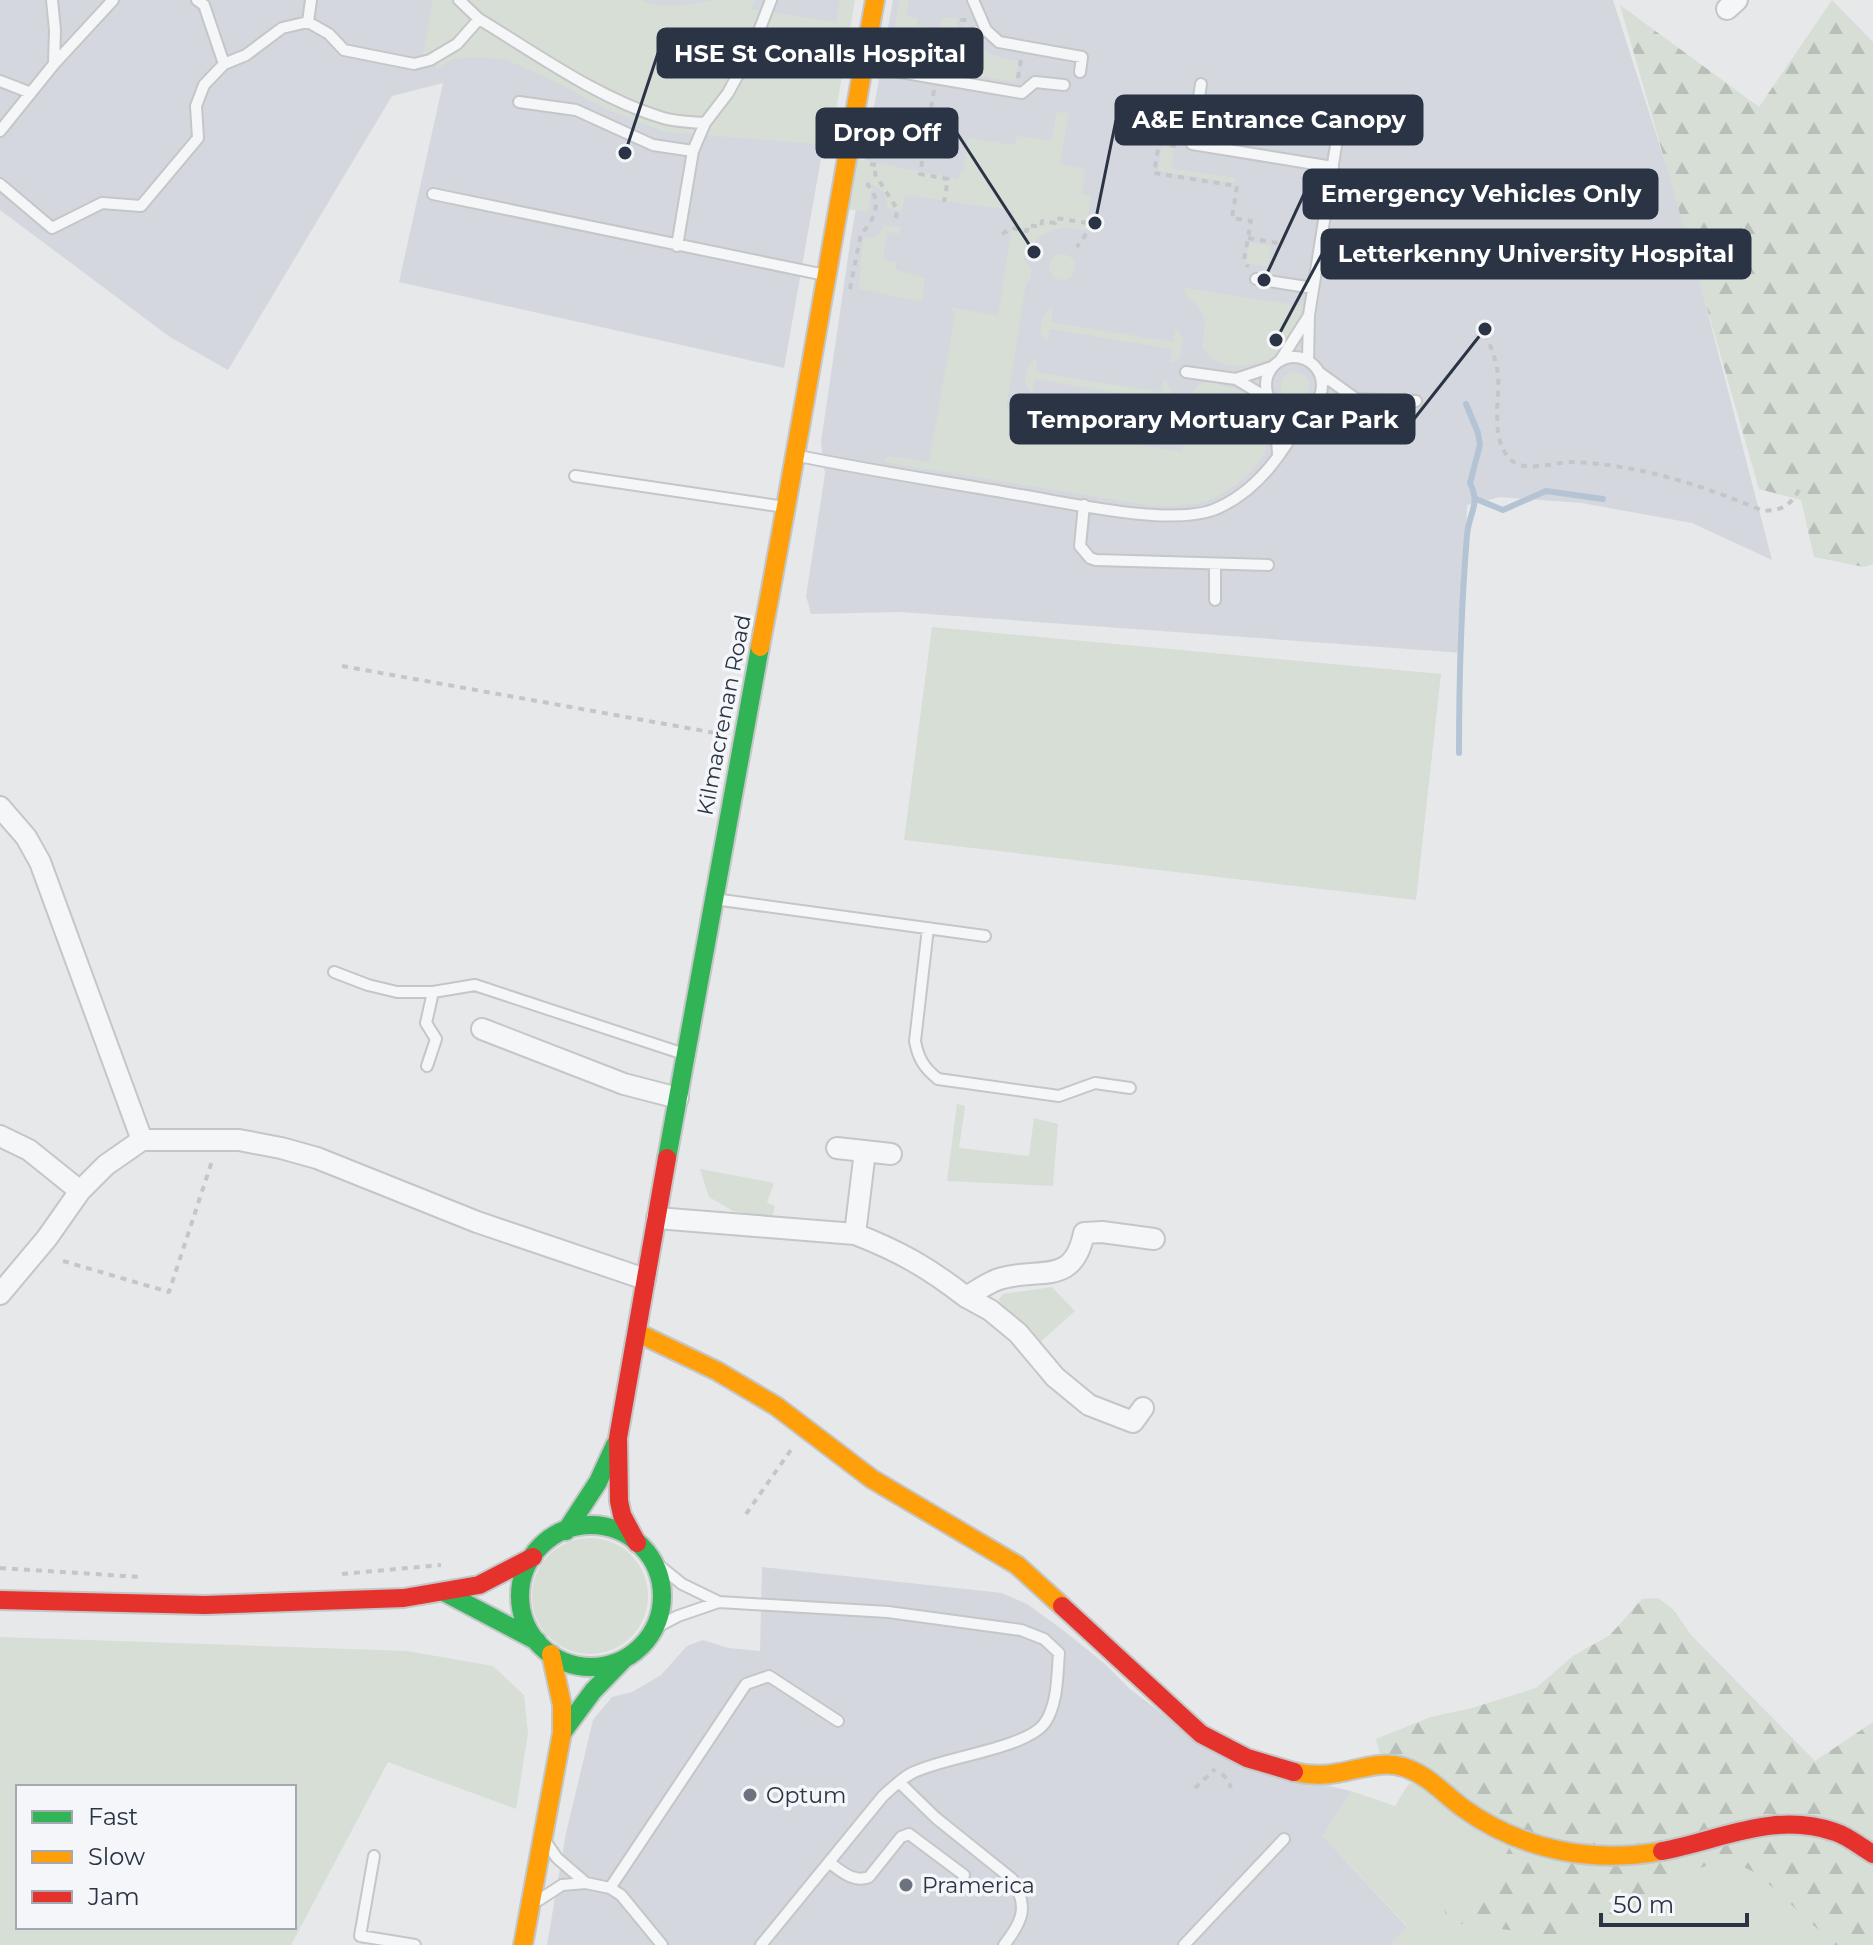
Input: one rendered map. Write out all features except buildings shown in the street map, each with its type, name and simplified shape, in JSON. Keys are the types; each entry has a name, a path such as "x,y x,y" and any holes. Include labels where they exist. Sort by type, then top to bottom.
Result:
{"main road":[{"name":"Kilmacrenan Road","path":"637,1543 622,1515 619,1501 618,1438 713,899 797,456 875,0"},
{"path":"638,1333 717,1371 776,1406 872,1479 1017,1565 1201,1734 1235,1753 1293,1771 1328,1775 1378,1765 1403,1766 1491,1827 1524,1843 1564,1852 1604,1857 1642,1854 1764,1822 1786,1822 1808,1824 1838,1833 1873,1854"},
{"name":"Kilmacrenan Road","path":"566,1531 598,1482 618,1438"},
{"path":"537,1641 523,1615 521,1595 524,1575 533,1557 547,1541 566,1531 598,1526 619,1531 637,1543 651,1559 660,1578 662,1598 655,1628 642,1646 624,1659 593,1691 562,1733"},
{"path":"0,1600 140,1606 364,1601 444,1592 498,1578 533,1557"},
{"path":"444,1592 537,1641 562,1661 586,1667 612,1664 624,1659"},
{"path":"523,1945 562,1733 562,1705 551,1654"}],"street":[{"path":"0,807 26,837 40,862 142,1140"},
{"path":"482,1029 624,1084 678,1098"},
{"path":"0,1136 29,1150 80,1191"},
{"path":"0,1294 47,1238 80,1191 106,1165 142,1140 218,1140 258,1144 317,1158 477,1222 645,1279"},
{"path":"837,1148 891,1154"},
{"path":"855,1234 865,1151"},
{"path":"657,1218 855,1234 927,1267 966,1297 990,1310 1018,1333 1055,1377 1089,1405 1133,1422 1143,1408"},
{"path":"966,1297 1002,1278 1064,1268 1079,1255 1084,1233 1102,1232 1154,1239"}],"lane":[{"path":"52,0 54,64"},
{"path":"0,131 54,64 113,0"},
{"path":"197,0 204,5 224,64"},
{"path":"308,22 311,0"},
{"path":"459,0 479,19 603,92 666,119 705,123"},
{"path":"677,246 693,151 705,123 728,93 752,49 771,0"},
{"path":"973,0 986,30 999,42 1082,57 1080,72"},
{"path":"0,184 52,228 102,203 141,206 198,138 196,106 204,85 224,64 246,55 282,28 308,22 329,34 344,50 414,64 430,60 457,44 479,19"},
{"path":"863,66 1022,93 1035,82 1064,85"},
{"path":"0,81 31,93"},
{"path":"1201,84 1192,144 1333,167"},
{"path":"519,102 576,110 653,145 693,151"},
{"path":"1308,361 1309,315 1337,139"},
{"path":"433,194 827,276"},
{"path":"1256,279 1313,288"},
{"path":"1278,454 1272,402 1266,386 1276,364 1309,315"},
{"path":"1236,379 1298,357 1308,361 1356,399"},
{"path":"1186,372 1236,379 1292,414 1356,399 1416,401"},
{"path":"797,456 1084,505 1164,516 1199,514 1247,492 1291,439 1322,391 1320,373"},
{"path":"575,476 787,508"},
{"path":"1084,505 1078,540 1090,558 1105,562 1268,565"},
{"path":"1215,564 1215,600"},
{"path":"713,899 985,936"},
{"path":"928,928 915,1041 918,1057 938,1079 1059,1096 1095,1083 1130,1088"},
{"path":"334,972 397,992 433,992 475,985 686,1055"},
{"path":"427,1066 436,1039 426,1023 433,992"},
{"path":"651,1559 682,1584 719,1602"},
{"path":"655,1628 678,1616 719,1602 888,1612 1021,1630 1044,1639 1059,1653 1055,1698 1043,1725 1019,1740 938,1764 899,1782 883,1796 767,1943"},
{"path":"610,1888 746,1684 769,1676 838,1721"},
{"path":"899,1782 936,1818 1012,1879 1021,1893 1021,1923 1004,1945"},
{"path":"830,1863 846,1876 863,1880 869,1877 901,1837 909,1834 964,1875"},
{"path":"543,1836 557,1858 586,1883"},
{"path":"1184,1945 1284,1839"},
{"path":"374,1856 360,1936 415,1945"},
{"path":"531,1905 562,1885 586,1883 610,1888 621,1895 662,1945"}],"path":[{"path":"952,81 961,23 965,20 970,25"},
{"path":"1013,57 1021,58 1017,92"},
{"path":"936,79 920,174 948,179 944,202"},
{"path":"1176,146 1159,143 1154,173 1237,186 1232,218 1251,221 1244,260 1256,279"},
{"path":"859,239 862,231 868,228 875,210 875,197 867,186 870,162 876,165 875,174 897,209 896,218"},
{"path":"1002,234 1012,228 1027,231 1028,225 1041,227 1042,221 1055,223 1056,218 1093,224 1077,247"},
{"path":"1248,238 1284,244"},
{"path":"1485,333 1498,375 1499,435 1507,457 1518,465 1544,466 1571,462 1622,467 1679,478 1763,511 1790,505 1799,490"},
{"path":"342,666 744,738"},
{"path":"63,1261 169,1292 218,1140"},
{"path":"746,1514 806,1429"},
{"path":"335,1575 454,1565"},
{"path":"0,1568 151,1577"},
{"path":"1195,1788 1215,1768 1228,1780 1231,1788"}],"shaded area":[{"path":"0,0 849,0 784,368 399,282 443,83 392,96 228,370 170,337 0,210"},
{"path":"893,0 1613,0 1684,221 1772,560 1692,523 1582,503 1500,497 1467,505 1463,653 900,612 811,614 806,596 825,474 821,442 851,237"},
{"path":"762,1567 1002,1593 1027,1604 1211,1751 1250,1768 1351,1791 1323,1836 1407,1927 1390,1945 547,1945 566,1833 593,1720 612,1697 632,1692 661,1675 687,1646 703,1640 728,1648 760,1651"}],"green space":[{"path":"433,0 641,0 668,6 717,0 755,0 752,9 836,22 840,0 855,0 830,145 665,132 606,109 507,60 479,57 452,59 437,69 430,60 422,58"},
{"path":"899,0 909,0 906,16 917,18 917,25 928,27 927,36 937,36 943,17 958,19 951,72 902,64 891,54"},
{"path":"1832,0 1873,42 1873,564 1864,567 1814,557 1801,500 1759,489 1620,5 1759,107"},
{"path":"965,22 985,50 998,57 1019,61 1015,82 955,72"},
{"path":"1057,112 1069,113 1060,164 1085,169 1082,194 1091,196 1086,231 1066,228 1048,232 1034,242 1023,259 1032,270 1030,281 1026,283 1006,409 1012,411 1010,424 1182,452 1189,408 1197,387 1207,382 1226,386 1250,396 1265,410 1270,426 1268,443 1260,460 1246,476 1229,490 1209,500 1188,505 1153,506 883,462 889,456 929,462 955,314 950,307 998,316 1014,211 905,195 902,211 888,208 884,192 872,185 868,213 838,207 847,157 958,179 960,172 963,172 968,138 1015,145 1017,136 1051,141"},
{"path":"1162,146 1174,148 1171,168 1235,178 1234,183 1158,171"},
{"path":"885,225 901,227 900,234 887,232 883,260 896,263 896,270 925,278 922,302 859,289 863,239 877,236"},
{"path":"1249,242 1271,246 1268,266 1246,263"},
{"path":"1062,254 1071,258 1075,267 1071,276 1062,280 1053,276 1049,267 1053,258"},
{"path":"1185,288 1303,306 1291,335 1274,356 1259,363 1231,366 1216,361 1202,348 1204,319 1199,308 1186,296"},
{"path":"1053,308 1051,322 1173,342 1176,328 1183,338 1180,356 1170,363 1172,349 1050,329 1047,343 1040,333 1041,325 1044,315"},
{"path":"1037,358 1036,372 1161,392 1164,378 1171,389 1168,407 1158,413 1160,400 1034,379 1032,393 1025,383 1029,365"},
{"path":"1295,372 1305,376 1309,386 1305,396 1295,400 1285,396 1281,386 1285,376"},
{"path":"932,627 1441,674 1416,900 904,840"},
{"path":"957,1104 965,1106 959,1148 1029,1156 1034,1118 1058,1124 1053,1186 947,1181"},
{"path":"700,1169 774,1183 767,1203 775,1206 772,1218 733,1211 709,1197"},
{"path":"1052,1287 1075,1311 1039,1343 1028,1329 1000,1307 999,1299 1003,1294"},
{"path":"590,1538 612,1542 631,1555 644,1574 648,1596 644,1618 631,1637 612,1650 590,1654 568,1650 549,1637 536,1618 532,1596 536,1574 549,1555 568,1542"},
{"path":"1658,1598 1673,1609 1691,1635 1815,1761 1873,1722 1873,1945 1835,1945 1758,1874 1725,1858 1669,1881 1604,1919 1563,1937 1447,1922 1443,1902 1466,1906 1485,1892 1517,1834 1380,1754 1376,1739 1431,1717 1536,1688 1573,1656 1610,1635 1642,1599"},
{"path":"0,1637 407,1651 493,1666 524,1695 528,1733 516,1809 388,1762 291,1945 0,1945"},
{"path":"1409,1783 1769,1836 1873,1945 1390,1945 1407,1926 1323,1836 1351,1791 1395,1806"}],"waterway":[{"path":"1459,753 1463,590 1468,527 1474,503 1470,483 1480,445 1466,404"},
{"path":"1476,499 1503,510 1546,491 1603,499"}],"traffic: fast":[{"path":"667,1158 760,647"},
{"path":"566,1531 598,1482 615,1445"},
{"path":"591,1525 618,1531 641,1546 656,1569 662,1596 656,1623 641,1646 618,1661 591,1667 564,1661 541,1646 526,1623 520,1596 526,1569 541,1546 564,1531 591,1525"},
{"path":"444,1592 537,1641"},
{"path":"562,1733 593,1691 624,1659"}],"traffic: slow":[{"path":"760,647 875,0"},
{"path":"638,1333 717,1371 776,1406 872,1479 1017,1565 1062,1606"},
{"path":"523,1945 562,1733 562,1705 551,1654"},
{"path":"1294,1772 1326,1775 1378,1765 1395,1765 1420,1774 1485,1822 1533,1843 1558,1850 1610,1856 1662,1851"}],"traffic: jam":[{"path":"637,1543 622,1515 619,1501 618,1438 667,1158"},
{"path":"0,1600 205,1605 404,1598 479,1585 533,1557"},
{"path":"1062,1606 1201,1734 1247,1758 1294,1772"},
{"path":"1662,1851 1748,1830 1791,1825 1835,1832 1873,1854"}],"place":[{"name":"HSE St Conalls Hospital","path":"625,153"},
{"name":"A&E Entrance Canopy","path":"1095,223"},
{"name":"Drop Off","path":"1034,252"},
{"name":"Emergency Vehicles Only","path":"1264,280"},
{"name":"Temporary Mortuary Car Park","path":"1485,329"},
{"name":"Letterkenny University Hospital","path":"1276,340"},
{"name":"Optum","path":"750,1795"},
{"name":"Pramerica","path":"906,1885"}]}
